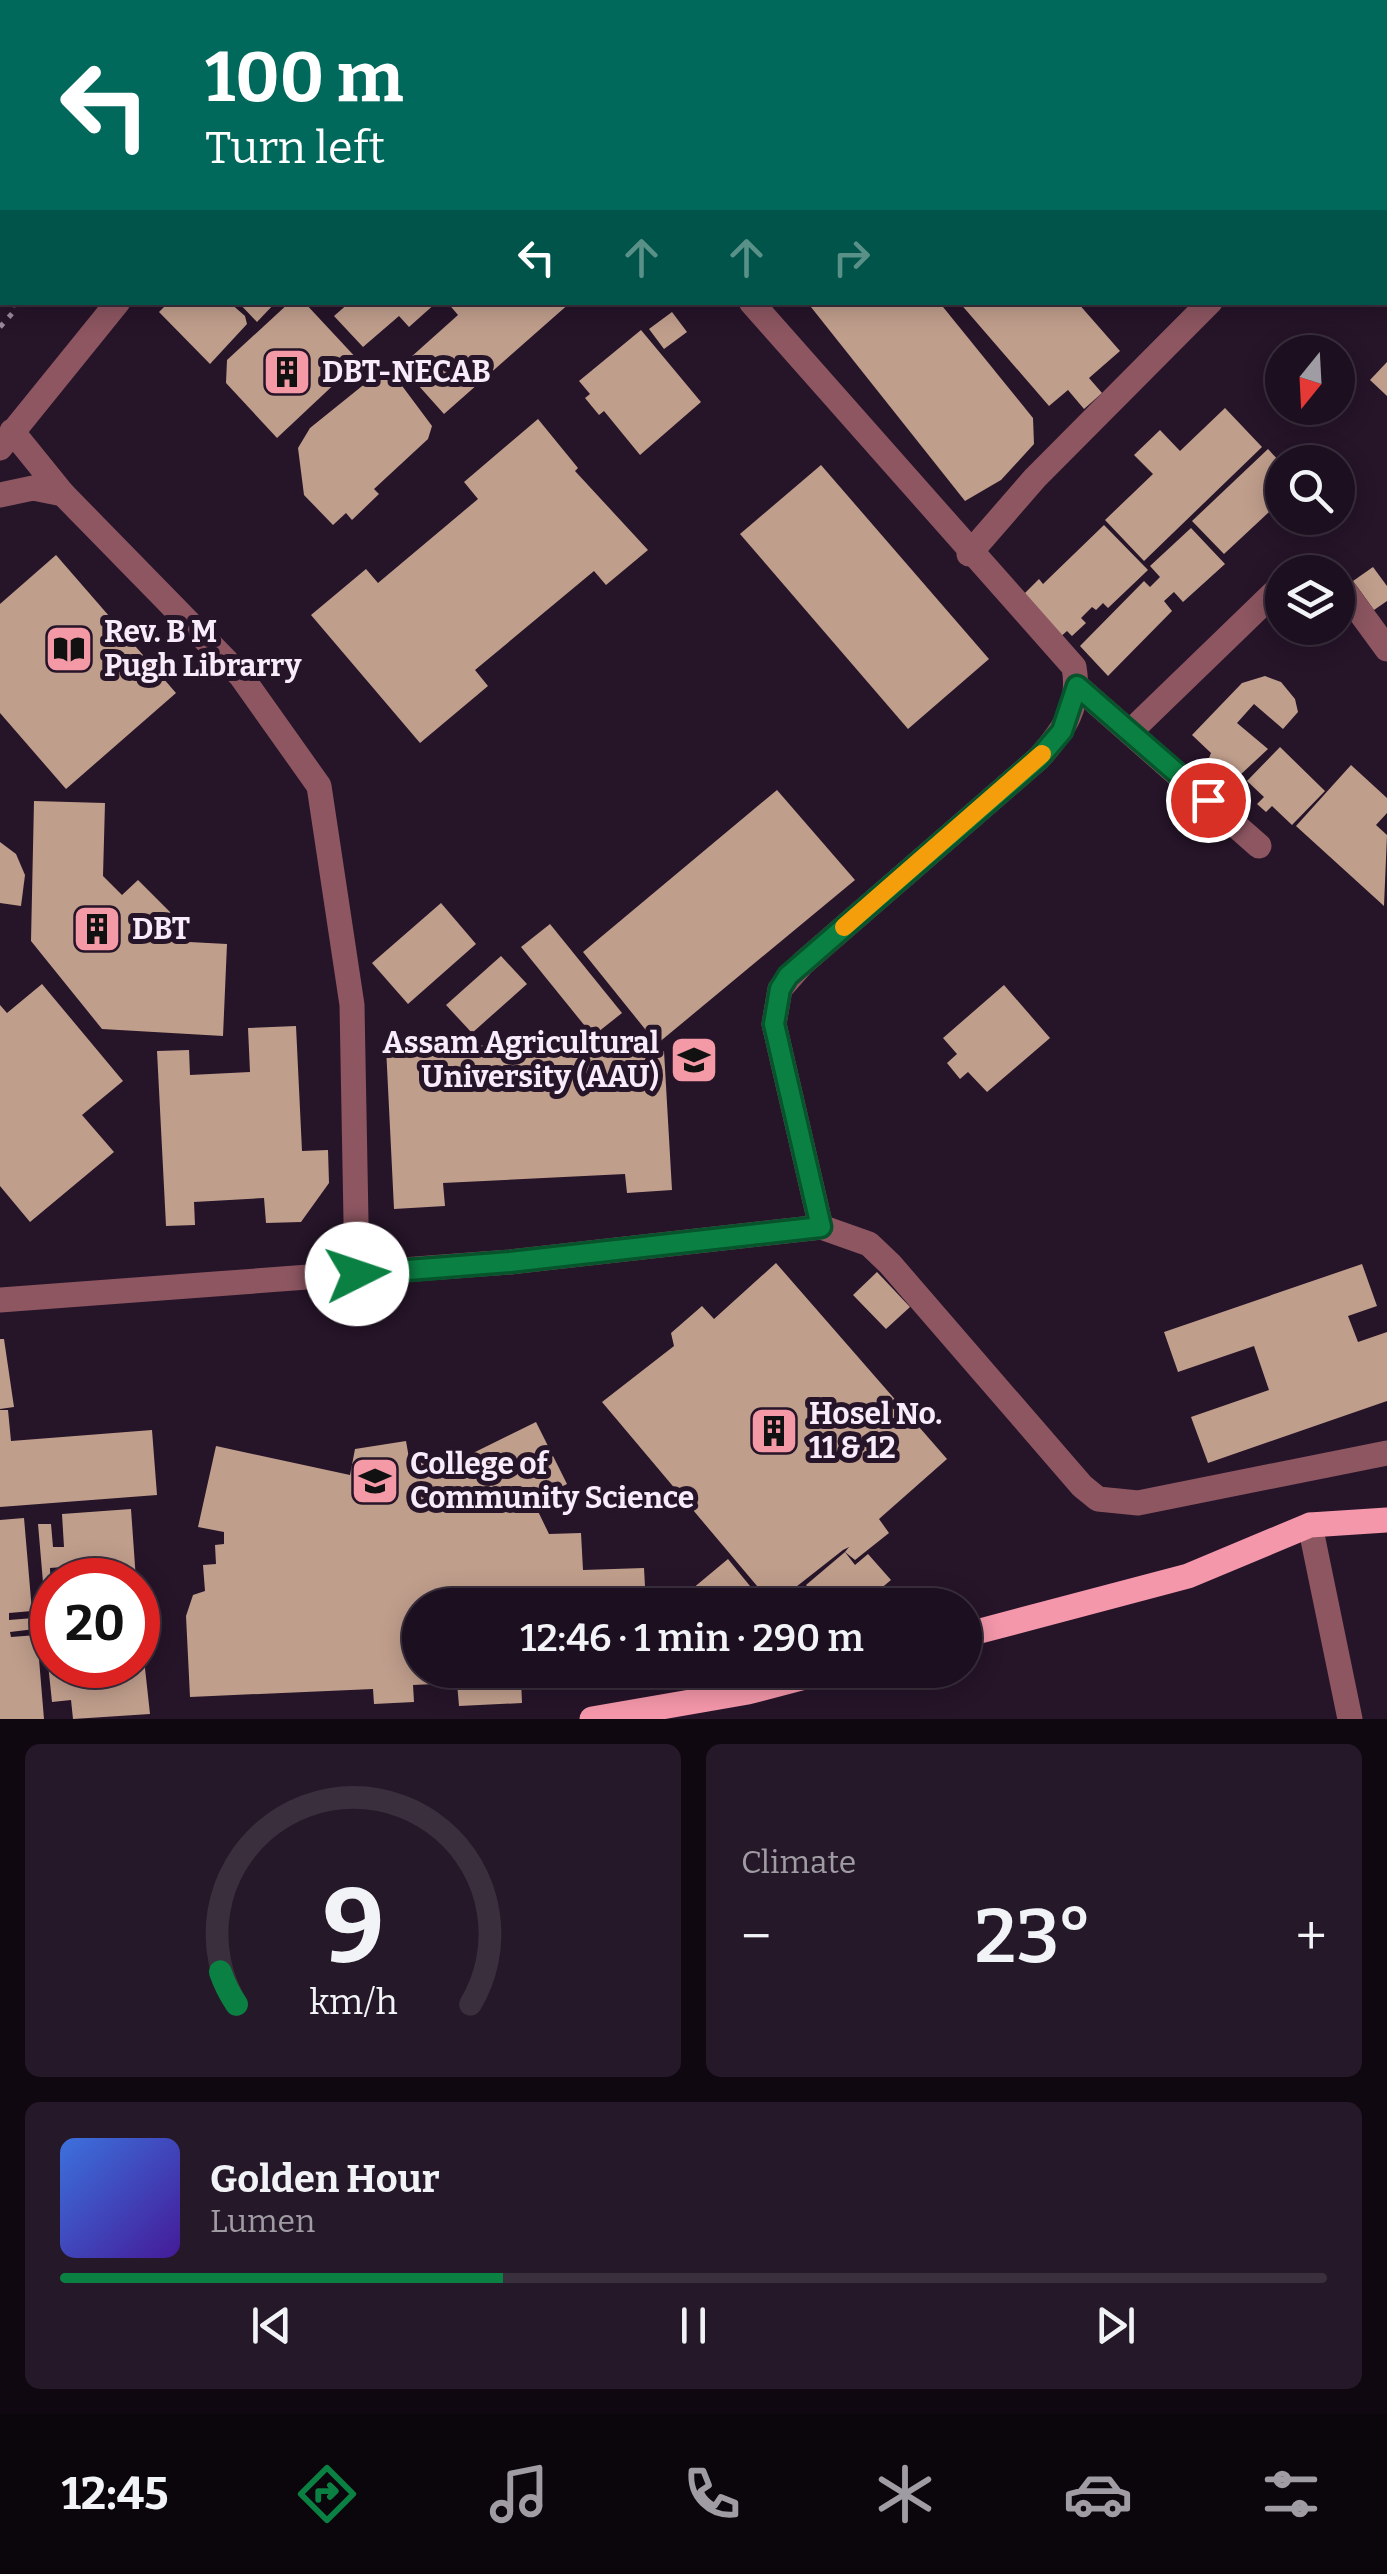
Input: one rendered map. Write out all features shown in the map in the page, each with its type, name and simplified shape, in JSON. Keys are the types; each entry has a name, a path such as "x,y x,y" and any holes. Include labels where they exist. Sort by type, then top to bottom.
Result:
{"main road":[{"path":"982,1631 1188,1576 1310,1525 1387,1520"},
{"path":"592,1719 763,1688"}],"street":[{"path":"116,305 6,440 241,676 320,786 352,1004 357,1274"},
{"path":"754,305 969,554 1074,667 1077,686 1062,731 1039,758 802,963 780,989 774,1024 821,1227"},
{"path":"969,554 1035,478 1207,305"},
{"path":"0,495 33,488 63,494"},
{"path":"1132,731 1265,602"},
{"path":"1355,605 1387,649"},
{"path":"1077,686 1259,846"},
{"path":"0,1300 510,1262 821,1227 869,1244 890,1264 1082,1486 1098,1499 1118,1504 1186,1496 1387,1453"},
{"path":"1310,1525 1350,1719"}],"path":[{"path":"0,328 15,305"}],"building":[{"path":"166,305 232,305 245,316 247,324 210,364 159,312"},
{"path":"241,305 273,305 257,322"},
{"name":"DBT-NECAB","path":"287,305 307,305 359,361 277,438 226,383 227,360"},
{"path":"347,305 434,305 409,327 399,316 363,347 334,316"},
{"path":"450,305 568,305 444,414 401,366 458,315"},
{"path":"809,305 941,305 1033,418 1034,444 1001,480 965,501"},
{"path":"962,305 1080,305 1120,351 1089,378 1102,393 1084,409 1068,390 1049,406"},
{"path":"672,312 687,332 664,349 649,329"},
{"path":"641,330 701,402 640,455 604,411 599,415 585,398 590,394 579,381"},
{"path":"1387,362 1387,396 1370,380"},
{"path":"382,370 391,371 432,426 428,439 374,489 379,494 352,520 346,513 333,525 304,495 298,448 310,428"},
{"path":"1225,408 1262,447 1144,561 1105,520 1153,474 1134,455 1160,430 1180,451"},
{"path":"538,419 578,468 575,471 648,550 606,585 594,571 475,670 488,686 420,743 311,615 366,569 378,583 478,499 464,482"},
{"path":"1265,452 1265,516 1224,554 1192,521"},
{"path":"821,465 989,659 908,729 740,534"},
{"path":"1104,525 1148,570 1108,608 1103,603 1096,610 1092,607 1081,618 1086,623 1072,636 1067,631 1059,638 1020,598 1039,579 1043,584"},
{"path":"1191,528 1225,564 1183,602 1174,592 1164,601 1172,611 1108,676 1080,646 1144,581 1150,587 1160,577 1150,566"},
{"name":"Rev. B M Pugh Librarry","path":"56,555 176,693 66,789 0,713 0,604"},
{"path":"1373,567 1387,586 1387,601 1374,610 1355,580"},
{"path":"1265,676 1281,682 1295,699 1298,712 1283,729 1254,704 1237,723 1268,749 1239,776 1222,760 1217,765 1209,758 1211,753 1192,735 1242,683"},
{"path":"1280,747 1325,791 1292,825 1272,806 1266,812 1257,804 1264,797 1247,781"},
{"path":"1351,765 1387,798 1387,813 1376,825 1387,835 1384,906 1296,826"},
{"path":"777,790 855,880 657,1044 583,952"},
{"name":"DBT","path":"34,801 105,803 103,876 122,895 138,880 175,917 151,940 227,944 223,1036 102,1029 31,941"},
{"path":"0,842 16,854 25,875 21,906 0,903"},
{"path":"441,903 476,944 408,1004 372,963"},
{"path":"550,924 622,1013 593,1036 521,947"},
{"path":"501,956 527,984 472,1033 446,1005"},
{"path":"42,984 123,1081 82,1115 114,1152 30,1222 0,1186 0,1005 7,1013"},
{"path":"1004,985 1050,1038 987,1092 968,1072 960,1079 947,1063 957,1054 943,1038"},
{"path":"296,1026 302,1151 328,1150 329,1183 301,1222 266,1223 264,1198 194,1202 195,1225 166,1226 157,1051 189,1050 190,1075 250,1072 248,1028"},
{"path":"467,1032 468,1046 634,1037 635,1052 664,1051 672,1190 627,1193 625,1174 443,1183 445,1206 394,1209 386,1047 422,1046 421,1035"},
{"name":"Hosel No. 11 & 12","path":"776,1263 947,1459 879,1519 889,1533 855,1560 845,1552 849,1547 843,1550 795,1588 759,1588 602,1402 674,1346 671,1333 702,1306 714,1319"},
{"path":"1362,1264 1377,1306 1348,1316 1358,1342 1387,1332 1387,1401 1208,1463 1191,1417 1269,1390 1254,1346 1178,1372 1164,1332"},
{"path":"877,1272 910,1307 886,1329 853,1295"},
{"path":"0,1339 4,1339 14,1407 0,1409"},
{"path":"0,1410 8,1410 11,1441 152,1430 157,1495 0,1507"},
{"name":"College of Community Science","path":"536,1422 567,1484 533,1501 549,1534 581,1533 583,1570 644,1568 645,1588 402,1588 402,1688 413,1688 414,1702 374,1704 373,1689 190,1697 186,1616 193,1595 205,1591 203,1565 216,1564 215,1545 224,1544 224,1532 198,1527 216,1446 350,1475 355,1449 406,1441 410,1464 471,1454"},
{"path":"131,1509 134,1558 41,1558 38,1524 51,1524 53,1547 64,1547 62,1514"},
{"path":"24,1518 30,1611 9,1613 9,1620 30,1618 30,1630 10,1632 11,1637 30,1636 30,1688 41,1688 44,1719 0,1719 0,1520"},
{"path":"845,1552 855,1565 868,1554 891,1580 881,1588 806,1585"},
{"path":"728,1559 752,1588 693,1588"},
{"path":"51,1688 147,1688 150,1714 73,1719 71,1700 52,1702"},
{"name":"College of Community Science","path":"457,1688 521,1688 522,1703 459,1706"}],"slow traffic":[{"path":"844,927 1042,754"}],"place":[{"name":"DBT-NECAB","path":"287,372"},
{"name":"Rev. B M Pugh Librarry","path":"69,649"},
{"name":"DBT","path":"97,929"},
{"name":"Assam Agricultural University (AAU)","path":"694,1060"},
{"name":"Hosel No. 11 & 12","path":"774,1431"},
{"name":"College of Community Science","path":"375,1481"}],"route":[{"path":"357,1274 510,1262 821,1227 774,1024 780,989 788,976 1039,758 1062,731 1073,709 1077,686 1208,800"}]}
